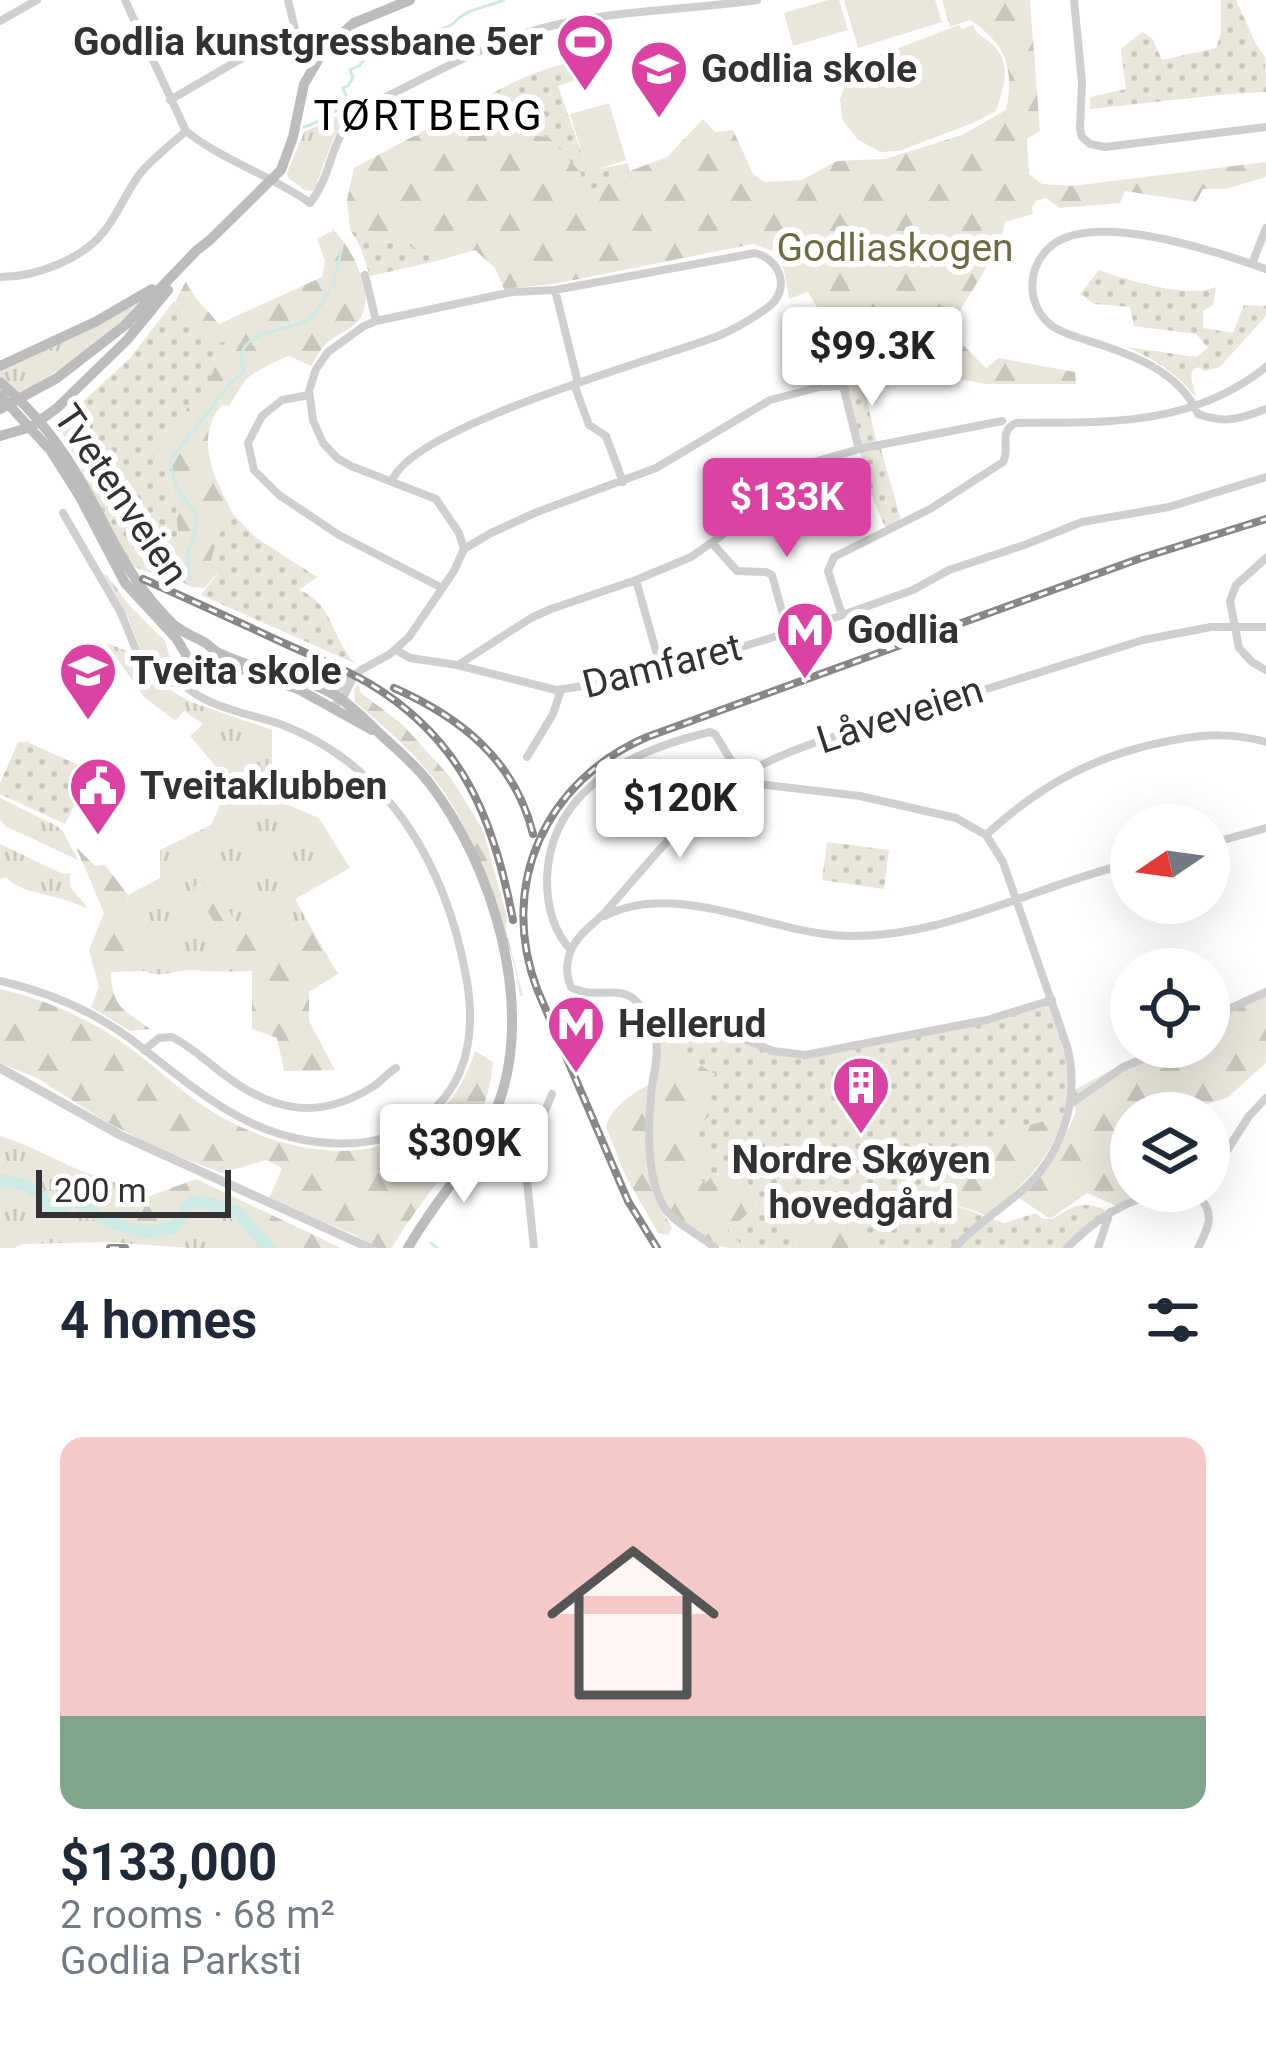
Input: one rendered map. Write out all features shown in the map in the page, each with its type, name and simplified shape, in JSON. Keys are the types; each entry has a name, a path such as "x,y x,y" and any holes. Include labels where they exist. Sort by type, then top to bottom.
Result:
{"main road":[{"path":"0,436 39,418 127,340 197,250 270,177 290,147 304,84 325,48 354,23 410,0"},
{"path":"0,409 57,378 167,286"},
{"path":"0,366 167,286"},
{"name":"Tvetenveien","path":"0,382 39,418 83,484 132,577 170,620 226,656 278,671 336,701 380,734 407,757 440,798 469,851 491,906 509,976 510,1063 499,1102 476,1147 411,1243"},
{"name":"Tvetenveien","path":"0,395 39,418 120,576 193,656 336,701"},
{"path":"39,418 55,428 54,439"},
{"path":"193,656 207,652 200,642"},
{"name":"Tvetenveien","path":"193,656 188,643 200,642"}],"street":[{"path":"0,21 37,0"},
{"path":"125,0 185,131 310,203 352,116 491,47 572,21 757,0"},
{"path":"170,100 265,45 296,33 288,0"},
{"path":"1074,0 1082,83 1080,129 1090,144 1105,147 1266,127"},
{"path":"0,277 52,266 94,242 141,172 185,131"},
{"path":"1252,264 1266,228"},
{"path":"1266,269 1178,241 1088,234 1051,246 1038,261 1031,290 1036,307 1059,331 1148,363 1179,387 1198,414 1226,422 1266,409"},
{"path":"336,701 361,670 396,650 416,629 464,549 439,501 347,464 328,449 315,427 309,395 313,376 328,352 376,321 512,292 555,290 755,253 774,262 780,292 774,302 725,333 499,411 402,464 392,481"},
{"path":"365,274 376,321"},
{"path":"555,290 589,424 606,436 622,482"},
{"path":"842,615 828,572 834,556 930,508 1004,462 1006,432 1016,423 1141,419 1196,407 1266,367"},
{"path":"464,549 537,512 668,461 770,400 843,386 859,449"},
{"path":"309,395 282,400 262,416 248,443 254,470 279,495 338,535 442,588"},
{"path":"457,665 565,603 680,562 712,543 787,472 859,449 1002,421"},
{"name":"Damfaret","path":"396,650 410,658 561,690 661,669 788,633 913,590 949,570 1070,526 1168,507 1266,477"},
{"path":"63,513 122,614 142,665 172,684 193,656"},
{"path":"712,543 737,572 772,575 788,633"},
{"path":"1266,558 1233,589 1230,601 1239,648 1266,670"},
{"path":"636,580 661,669"},
{"name":"Låveveien","path":"571,950 694,814 741,777 802,747 1174,632 1266,627"},
{"path":"0,981 79,1008 112,1026 194,1091 245,1120 294,1138 362,1143 400,1133 437,1107 451,1090 470,1031 469,989 450,910 423,848 389,798 352,763 318,741 198,697 178,678"},
{"path":"527,758 561,690"},
{"path":"715,1248 671,1216 656,1186 651,1094 657,1047 650,1024 628,995 588,994 570,985 571,950 551,914 548,867 566,815 594,782 621,764 710,732 750,783 822,790 956,818 986,835 1004,862 1069,1054 1070,1103 1060,1136 1040,1173 955,1248"},
{"path":"986,835 1057,780 1124,751 1210,734 1266,742"},
{"path":"1230,838 1266,828"},
{"path":"598,920 639,903 668,902 814,933 878,935 932,927 1110,868"},
{"path":"1230,1008 1266,992"},
{"path":"650,1024 676,1019 704,1022 773,1051 805,1055 987,1020 1052,1000"},
{"path":"144,1050 159,1038 172,1037 258,1096 301,1108 338,1105 380,1083 396,1068"},
{"path":"0,1068 120,1135 370,1248"},
{"path":"1070,1103 1122,1068"},
{"path":"534,1248 523,1154 552,1094"},
{"path":"1230,1147 1266,1099"},
{"path":"499,1102 507,1140 523,1154"},
{"path":"476,1147 494,1138 507,1140"},
{"path":"1067,1248 1110,1212"},
{"path":"1098,1248 1111,1212"},
{"path":"1198,1248 1210,1222 1209,1212"}],"green space":[{"path":"839,0 848,30 793,46 784,13"},
{"path":"844,0 935,0 942,22 858,48"},
{"name":"Godliaskogen","path":"942,0 1030,0 1040,131 1027,139 1029,174 1042,184 1072,186 1266,162 1266,177 1226,189 1203,189 1196,202 1125,191 1120,203 1060,208 1046,198 1036,201 1033,214 1005,222 999,247 948,330 986,368 999,358 1075,372 1076,384 986,384 909,370 874,335 853,342 840,318 826,322 808,292 789,299 784,270 773,251 753,244 554,284 504,289 495,268 475,250 437,261 418,248 364,238 350,229 347,200 354,168 470,106 482,130 549,137 581,172 624,178 630,171 667,157 703,119 715,132 733,130 753,174 764,182 802,180 837,161 885,159 962,135 1006,110 1008,69 992,38 970,20 950,27"},
{"path":"1221,0 1236,0 1265,57 1266,92 1090,109 1090,97 1126,89 1121,49 1142,32 1152,38 1162,60 1216,48"},
{"path":"959,25 962,29 973,25 1003,61 1005,77 996,111 899,151 880,152 857,139 842,119 840,99 850,71"},
{"path":"597,56 601,72 558,86 588,171 628,163 630,171 624,177 586,191 580,172 549,137 482,130 470,106 531,75"},
{"path":"609,103 626,160 588,172 570,114"},
{"path":"342,114 345,121 333,139 314,191 305,190 287,173 304,132"},
{"path":"350,229 364,238 418,248 437,261 370,276"},
{"path":"334,230 364,284 360,319 328,342 311,366 289,356 249,377 229,406 222,405 213,417 210,459 233,514 217,538 218,572 205,588 191,587 161,570 178,540 176,501 159,450 206,388 223,342 203,344 175,302 186,281 219,324 322,277 325,261 317,239"},
{"path":"1099,270 1174,290 1216,287 1213,305 1203,311 1203,328 1233,333 1244,305 1266,306 1266,316 1220,367 1192,371 1196,398 1165,368 1127,347 1196,357 1208,348 1196,334 1134,326 1130,307 1094,304 1080,294"},
{"path":"142,301 76,358 0,404 0,371"},
{"path":"174,301 203,343 226,342 206,388 159,450 176,501 178,540 158,576 132,566 61,431 62,421 130,358"},
{"path":"840,318 850,329 878,448 902,524 887,532 871,494 826,322"},
{"path":"233,514 255,537 317,577 299,590 319,603 356,664 201,595 218,573 210,564 217,538"},
{"path":"106,574 165,641 177,669 171,674 157,674 147,666"},
{"path":"106,643 130,652 137,673 152,684 272,730 272,798 319,818 350,868 295,899 306,919 257,941 237,926 211,879 194,887 227,943 253,971 145,971 124,914 128,895 160,878 160,850 211,825 230,783 190,736 203,724 184,711 173,719 144,697"},
{"path":"358,685 451,778 483,830 523,996 490,888 467,833 422,764 355,702"},
{"path":"18,742 92,771 65,824 0,794"},
{"path":"0,798 57,826 78,860 5,826 0,819"},
{"path":"827,842 889,850 884,889 822,880"},
{"path":"0,844 63,874 71,873 72,888 88,909 23,888 6,877 0,879"},
{"path":"76,847 95,866 105,865 128,895 124,914 145,971 111,972 112,984 121,1006 150,1029 130,1031 91,1007 99,987 89,950 104,913"},
{"path":"211,879 237,926 257,941 306,919 338,974 309,992 309,1021 335,1070 284,1071 277,1038 252,1029 252,971 227,943 193,888"},
{"path":"0,989 87,1021 211,1111 259,1135 297,1146 334,1151 370,1148 404,1138 433,1119 457,1090 475,1051 493,1062 489,1088 468,1137 392,1248 376,1248 269,1199 282,1168 266,1160 222,1173 159,1149 37,1078 0,1063"},
{"path":"1266,992 1266,1063 1230,1095 1110,1092 1110,1203 1087,1193 1050,1219 1019,1198 1061,1145 1076,1112 1072,1091 1115,1068 1230,1068 1230,1009"},
{"path":"1050,1005 1069,1074 1065,1114 966,1145 949,1169 920,1186 926,1204 958,1207 1005,1223 1036,1213 1051,1220 1083,1205 1106,1210 1063,1248 879,1248 839,1223 821,1196 791,1208 797,1248 746,1248 727,1231 757,1206 742,1166 713,1175 705,1184 700,1179 709,1166 696,1127 723,1105 705,1095 715,1074 661,1041 664,1024 702,1024 803,1058 989,1023"},
{"path":"661,1041 715,1074 724,1105 713,1175 742,1166 757,1206 728,1231 746,1248 709,1241 679,1218 662,1196 655,1174 653,1136"},
{"path":"650,1084 653,1188 672,1228 668,1235 658,1233 625,1175 606,1127 617,1107"},
{"path":"1065,1114 1034,1171 986,1216 957,1206 925,1204 920,1186 949,1169 966,1145"},
{"path":"0,1136 138,1190 132,1202 98,1206 207,1207 239,1222 257,1237 259,1248 108,1242 0,1248"},
{"path":"196,1179 341,1248 259,1248 257,1237 242,1225 200,1207 190,1206 176,1228 150,1231 98,1206 98,1195 133,1202"},
{"path":"822,1196 839,1223 879,1248 797,1248 791,1208"}],"waterway":[{"path":"304,127 349,103 343,88 353,78 350,70 366,57 379,57 453,24 470,11 504,0"},
{"path":"333,284 342,248"},
{"path":"190,579 187,555 197,526 195,512 176,487 170,460 244,371 241,358 250,341 307,320 329,292"},
{"path":"0,1180 38,1192 52,1212 75,1200 103,1219 145,1232 174,1227 193,1202 208,1203 238,1213 269,1248"},
{"path":"431,1243 437,1248"}],"railway":[{"path":"657,1248 628,1201 537,989 526,950 523,912 539,840 581,780 611,756 647,737 1141,558 1266,519"},
{"path":"143,579 360,678 402,706 451,756 469,785 496,848 513,920"},
{"path":"394,688 441,713 482,744 513,784 533,834"},
{"path":"110,1248 125,1248"}],"place":[{"name":"Godlia kunstgressbane 5er","path":"585,93"},
{"name":"Godlia skole","path":"659,120"},
{"name":"Godlia","path":"805,681"},
{"name":"Tveita skole","path":"88,722"},
{"name":"Tveitaklubben","path":"98,837"},
{"name":"Hellerud","path":"576,1075"},
{"name":"Nordre Skøyen hovedgård","path":"861,1136"}],"district":[{"name":"TØRTBERG","path":"429,115"}]}
